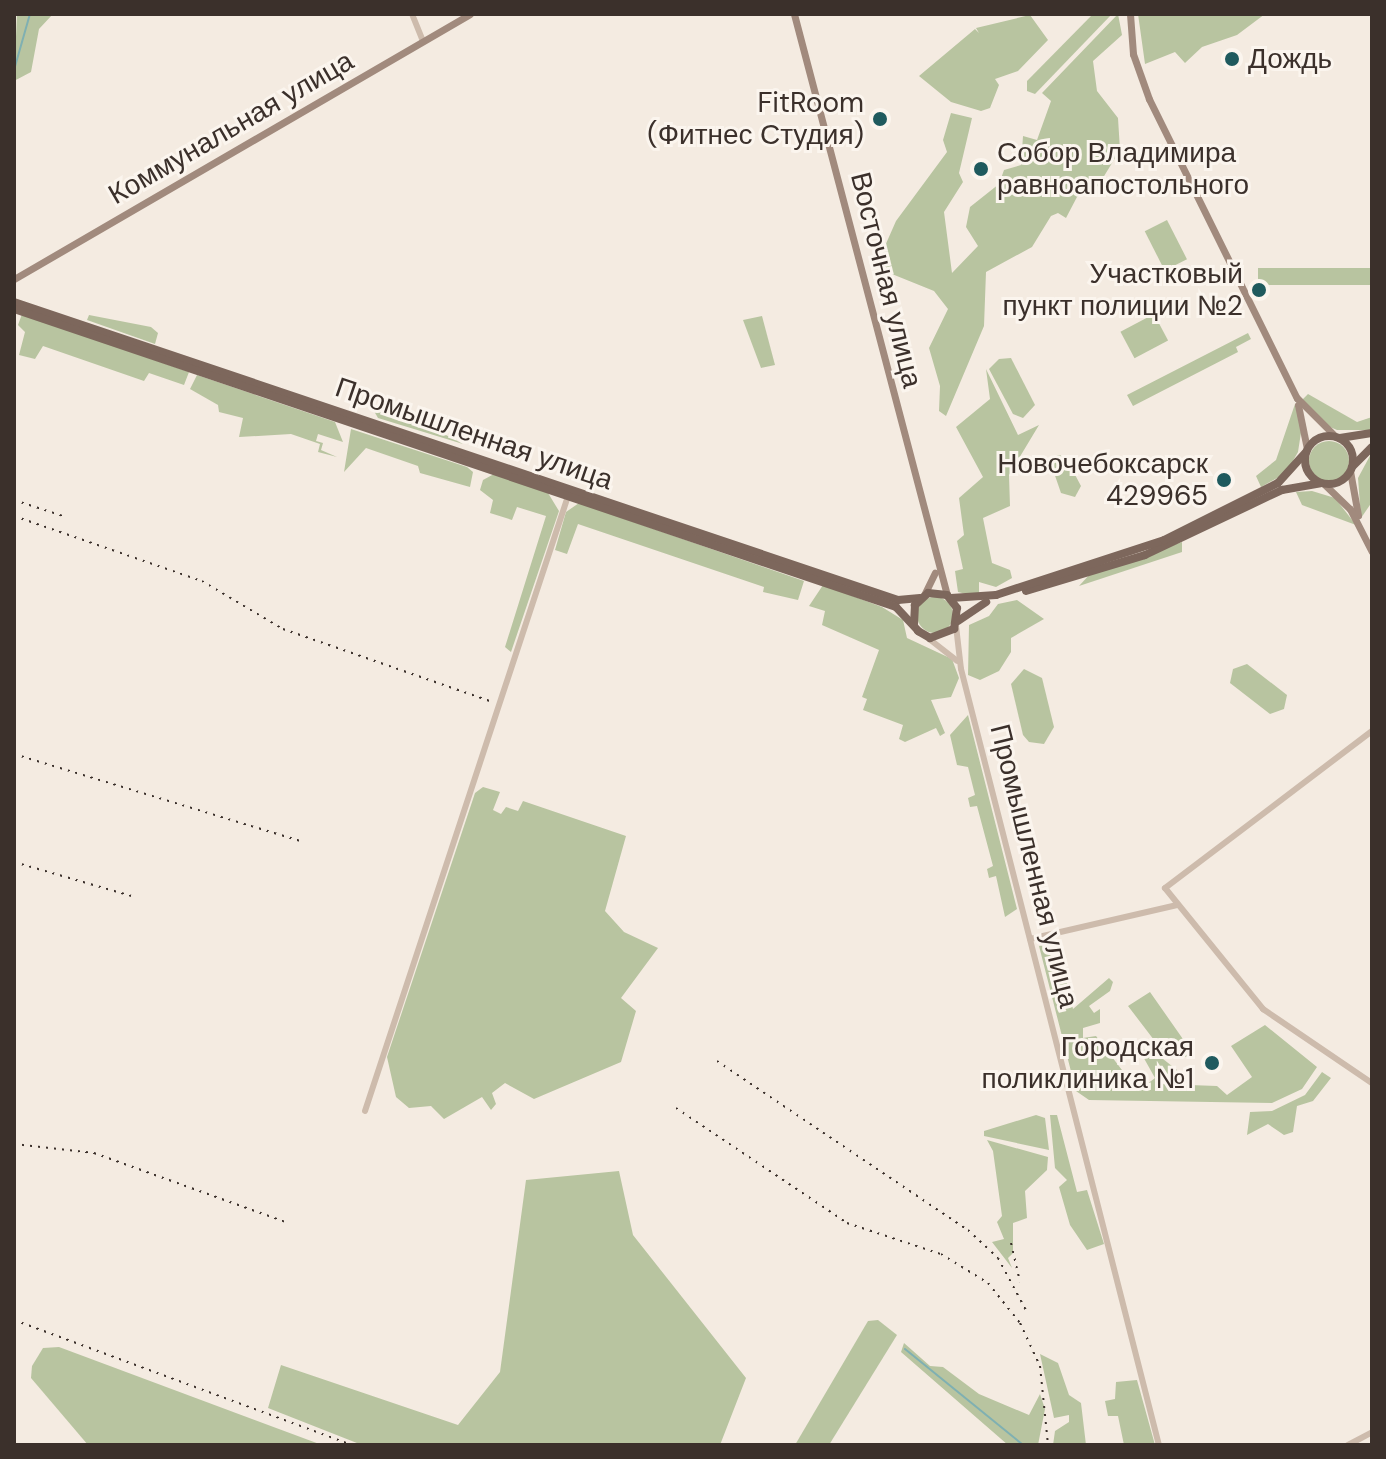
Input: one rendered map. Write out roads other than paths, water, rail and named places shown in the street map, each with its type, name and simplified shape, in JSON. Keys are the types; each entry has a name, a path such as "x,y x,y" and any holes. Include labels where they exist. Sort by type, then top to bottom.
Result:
{"main road":[{"name":"Коммунальная улица","path":"14,279 470,14"},
{"name":"Восточная улица","path":"794,14 933,558 948,596"},
{"path":"1129,14 1139,88 1297,398 1352,452 1355,509 1372,542"},
{"path":"1234,275 1303,417 1306,469 1350,509 1372,552"},
{"name":"Промышленная улица","path":"14,302 196,367 809,574 896,607 914,624"},
{"name":"Промышленная улица","path":"14,309 156,353"},
{"path":"1013,592 1182,532 1278,483 1321,437 1372,433"},
{"path":"996,597 922,596 913,609 914,624 925,636 943,637 971,608 996,597 1157,551 1277,492 1339,482 1372,447"},
{"name":"Промышленная улица","path":"482,463 555,491 569,493"},
{"name":"Восточная улица","path":"922,596 933,581 933,558"},
{"name":"Промышленная улица","path":"809,574 898,600 922,596"},
{"path":"948,596 957,624"}],"street":[{"path":"412,14 423,41"},
{"path":"555,491 565,506"},
{"name":"Промышленная улица","path":"365,1111 569,493"},
{"name":"Промышленная улица","path":"957,624 961,669 1159,1445"},
{"path":"925,636 954,657 961,669"},
{"path":"1372,731 1165,888 1263,1009 1372,1083"},
{"path":"1030,939 1177,905"},
{"path":"1348,1445 1372,1432"}],"waterway":[{"path":"14,70 30,14"},
{"path":"905,1349 1023,1445"}],"railway":[{"path":"14,500 63,516"},
{"path":"14,516 202,581 283,629 493,702"},
{"path":"14,754 303,842"},
{"path":"14,862 135,897"},
{"path":"717,1061 968,1230 998,1258 1027,1312"},
{"path":"676,1108 847,1223 941,1254 988,1283 1020,1323 1040,1366 1048,1445"},
{"path":"14,1144 94,1153 286,1222"},
{"path":"1011,1243 1020,1282"},
{"path":"14,1320 352,1445"}],"place":[{"name":"Дождь","path":"1232,59"},
{"name":"FitRoom (Фитнес Студия)","path":"880,119"},
{"name":"Собор Владимира равноапостольного","path":"981,169"},
{"name":"Участковый пункт полиции №2","path":"1259,290"},
{"name":"Новочебоксарск 429965","path":"1224,480"},
{"name":"Городская поликлиника №1","path":"1212,1063"}]}
